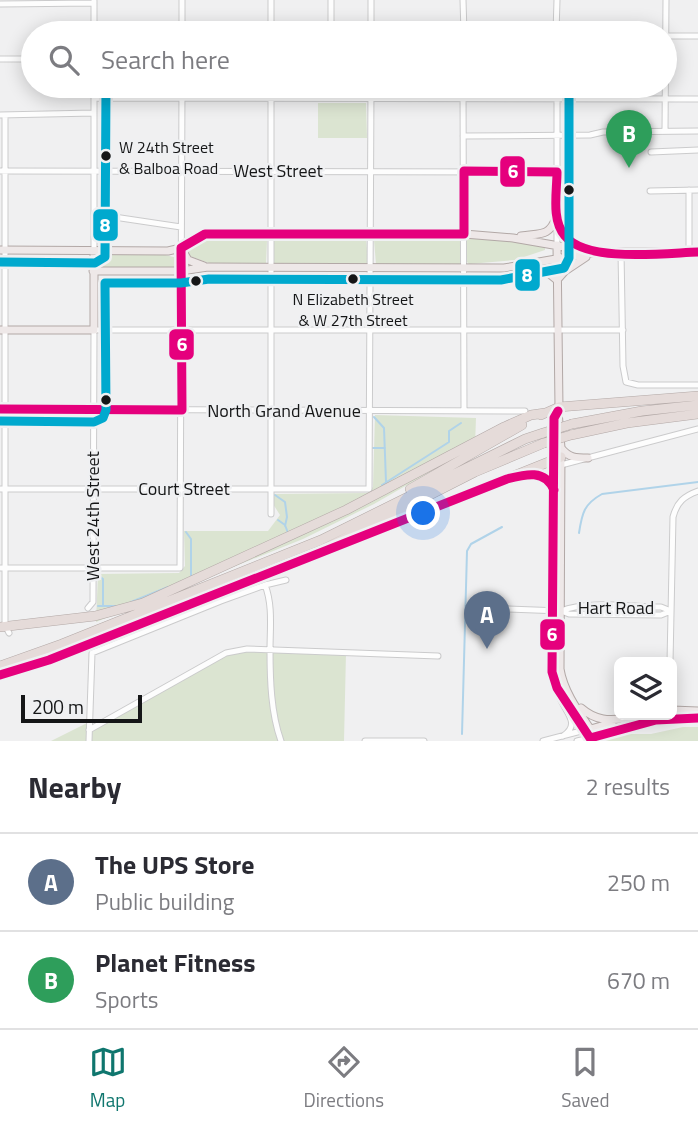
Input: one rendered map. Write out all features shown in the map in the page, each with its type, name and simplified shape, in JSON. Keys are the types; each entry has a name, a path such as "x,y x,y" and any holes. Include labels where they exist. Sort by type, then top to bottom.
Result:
{"highway":[{"path":"5,629 95,617 143,603 216,572 346,510 531,415 559,409 698,396"},
{"path":"314,554 572,424 642,411 698,405"},
{"path":"377,511 436,473 545,413"},
{"path":"0,666 62,644 321,540 524,439 571,435 627,423 698,414"},
{"path":"507,479 535,473 558,459"},
{"path":"0,677 558,459"},
{"path":"535,473 549,479 554,490"}],"main road":[{"path":"513,238 547,232 552,229 557,217"},
{"path":"557,217 563,235 569,241 596,252"},
{"path":"3,250 168,251 181,248 205,234 464,234 513,238 596,252"},
{"path":"557,245 559,409 556,610 552,672 557,688 590,733"},
{"path":"181,248 188,260 208,267"},
{"name":"West 24th Street","path":"94,251 94,330"},
{"path":"557,280 580,259 596,252"},
{"path":"504,268 596,252 694,252"},
{"path":"93,271 181,271 208,267 504,268 547,271 557,280"},
{"path":"3,330 94,330"},
{"path":"559,409 554,418 558,459 554,490 560,669 572,701 590,733"},
{"path":"558,459 567,455 588,458"},
{"path":"572,701 597,719 618,720"},
{"path":"677,713 698,711"},
{"path":"677,715 698,718"},
{"path":"590,733 625,720"},
{"path":"590,733 645,720"}],"street":[{"path":"182,0 182,21"},
{"path":"271,0 271,21"},
{"path":"331,0 331,21"},
{"path":"371,0 371,21"},
{"path":"463,0 464,21"},
{"path":"556,21 557,0"},
{"path":"665,21 666,0"},
{"path":"0,4 94,1 94,21"},
{"path":"677,36 698,36"},
{"path":"0,51 0,59 21,59"},
{"path":"94,98 698,99"},
{"name":"West 24th Street","path":"94,98 94,251"},
{"path":"2,568 180,568 182,98"},
{"path":"271,98 271,514"},
{"path":"370,411 371,99"},
{"path":"463,99 464,411"},
{"path":"557,99 557,245"},
{"path":"665,131 666,99"},
{"path":"5,629 2,568 3,115 94,114"},
{"path":"463,136 698,131"},
{"path":"651,152 698,150"},
{"name":"West Street","path":"3,170 557,172"},
{"path":"650,191 695,189 694,252"},
{"path":"94,214 181,227"},
{"path":"621,252 623,366 626,382 638,385 698,385"},
{"path":"94,330 623,330"},
{"name":"West 24th Street","path":"88,608 93,602 94,330"},
{"name":"North Grand Avenue","path":"3,409 525,411"},
{"name":"Court Street","path":"3,489 369,489 370,411"},
{"path":"558,459 588,458 698,429"},
{"name":"Hart Road","path":"670,657 673,516 680,501 698,491"},
{"path":"89,741 92,653 265,585 286,580"},
{"path":"265,585 269,600 272,695 281,741"},
{"path":"588,614 613,611 616,606"},
{"name":"Hart Road","path":"508,609 556,610 569,607 616,606 661,607 671,611"},
{"path":"621,615 623,611 639,607"},
{"name":"Hart Road","path":"556,610 569,614 621,615 661,615 671,611"},
{"path":"89,730 226,653 247,649 438,656"},
{"path":"557,688 573,724 570,732 563,736"},
{"path":"543,741 590,733"},
{"path":"577,741 590,733"},
{"path":"365,741 424,741"}],"green space":[{"path":"318,103 366,103 367,138 318,138"},
{"path":"265,237 266,264 212,264 187,255 185,251 203,240 213,238"},
{"path":"378,237 459,237 461,262 459,265 376,264 374,240"},
{"path":"469,237 545,246 545,250 515,260 469,264 466,241"},
{"path":"366,238 368,262 275,264 273,239"},
{"path":"101,254 165,255 178,258 179,268 99,269"},
{"path":"375,415 476,418 475,446 374,504 303,539 96,622 98,574 179,573 185,566 184,531 268,531 280,515 273,504 274,494 367,493 373,487"},
{"path":"247,649 346,653 344,741 51,741 89,722 89,729 226,653"},
{"path":"683,727 698,727 698,741 596,741 625,734 651,734"}],"waterway":[{"path":"374,417 384,428 386,482"},
{"path":"382,485 449,442 449,431 461,423"},
{"path":"373,448 385,448"},
{"path":"579,533 585,510 602,494 698,482"},
{"path":"275,495 285,502 285,526"},
{"path":"278,520 285,525 288,533"},
{"path":"462,734 467,551 471,544 502,527"},
{"path":"186,532 191,539 191,576"},
{"path":"98,575 103,579 103,606"},
{"path":"131,602 168,587"},
{"path":"98,606 116,606"}],"transit line":[{"name":"8","path":"0,262 95,263 105,257 106,98"},
{"name":"8","path":"0,421 94,422 103,418 106,410 105,283 181,283 209,279 501,280 564,268 569,258 569,98"},
{"name":"6","path":"0,409 182,410 181,248 205,234 464,234 464,171 557,172 556,205 561,229 565,236 576,244 591,250 628,255 698,252"},
{"name":"6","path":"558,411 554,418 552,672 557,688 590,738 656,720 698,718"},
{"name":"6","path":"0,675 49,660 507,479 540,476 546,479 554,490"}],"place":[{"name":"W 24th Street & Balboa Road","path":"106,156"},
{"name":"Planet Fitness","path":"629,168"},
{"name":"N Elizabeth Street & W 27th Street","path":"353,279"},
{"name":"The UPS Store","path":"487,649"}]}
